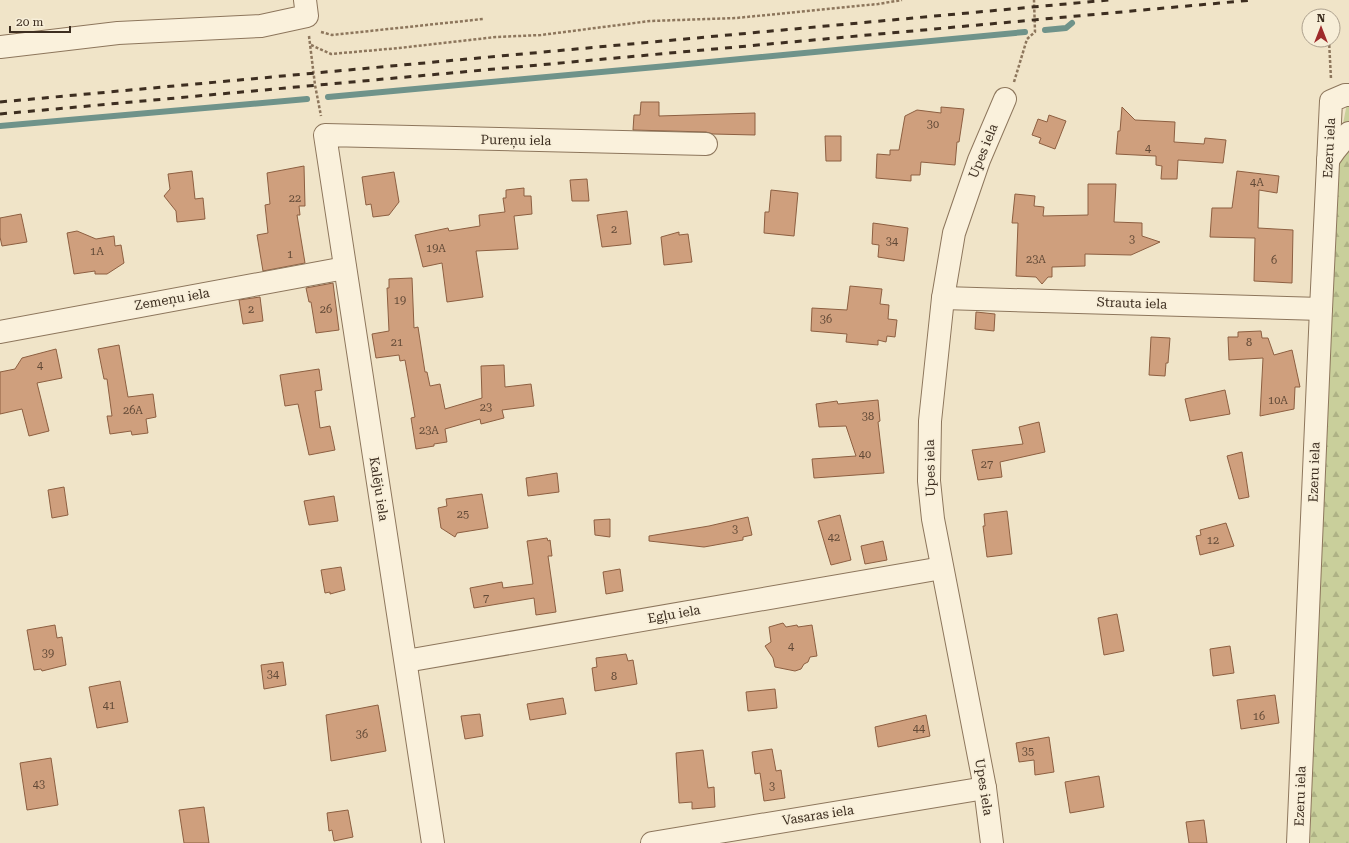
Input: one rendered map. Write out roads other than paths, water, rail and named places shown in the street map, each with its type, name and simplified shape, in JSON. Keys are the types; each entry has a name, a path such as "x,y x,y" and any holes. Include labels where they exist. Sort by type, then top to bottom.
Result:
{"street":[{"path":"0,47 118,33 261,26 307,15"},
{"name":"Ezeru iela","path":"1298,843 1328,160 1340,98"},
{"name":"Upes iela","path":"992,843 985,788 933,519 929,481 930,421 943,298 954,233 979,160 1005,99"},
{"path":"1328,160 1349,133"},
{"name":"Pureņu iela","path":"325,135 706,144"},
{"name":"Kalēju iela","path":"325,135 433,843"},
{"name":"Zemeņu iela","path":"0,332 345,268"},
{"name":"Strauta iela","path":"943,298 1321,309"},
{"name":"Egļu iela","path":"406,660 942,568"},
{"name":"Vasaras iela","path":"652,843 985,788"}],"waterway":[{"path":"1045,30 1066,28 1072,23"},
{"path":"328,97 1025,32"},
{"path":"0,126 307,99"}],"railway":[{"path":"0,102 1109,0"},
{"path":"0,114 1253,0"}]}
